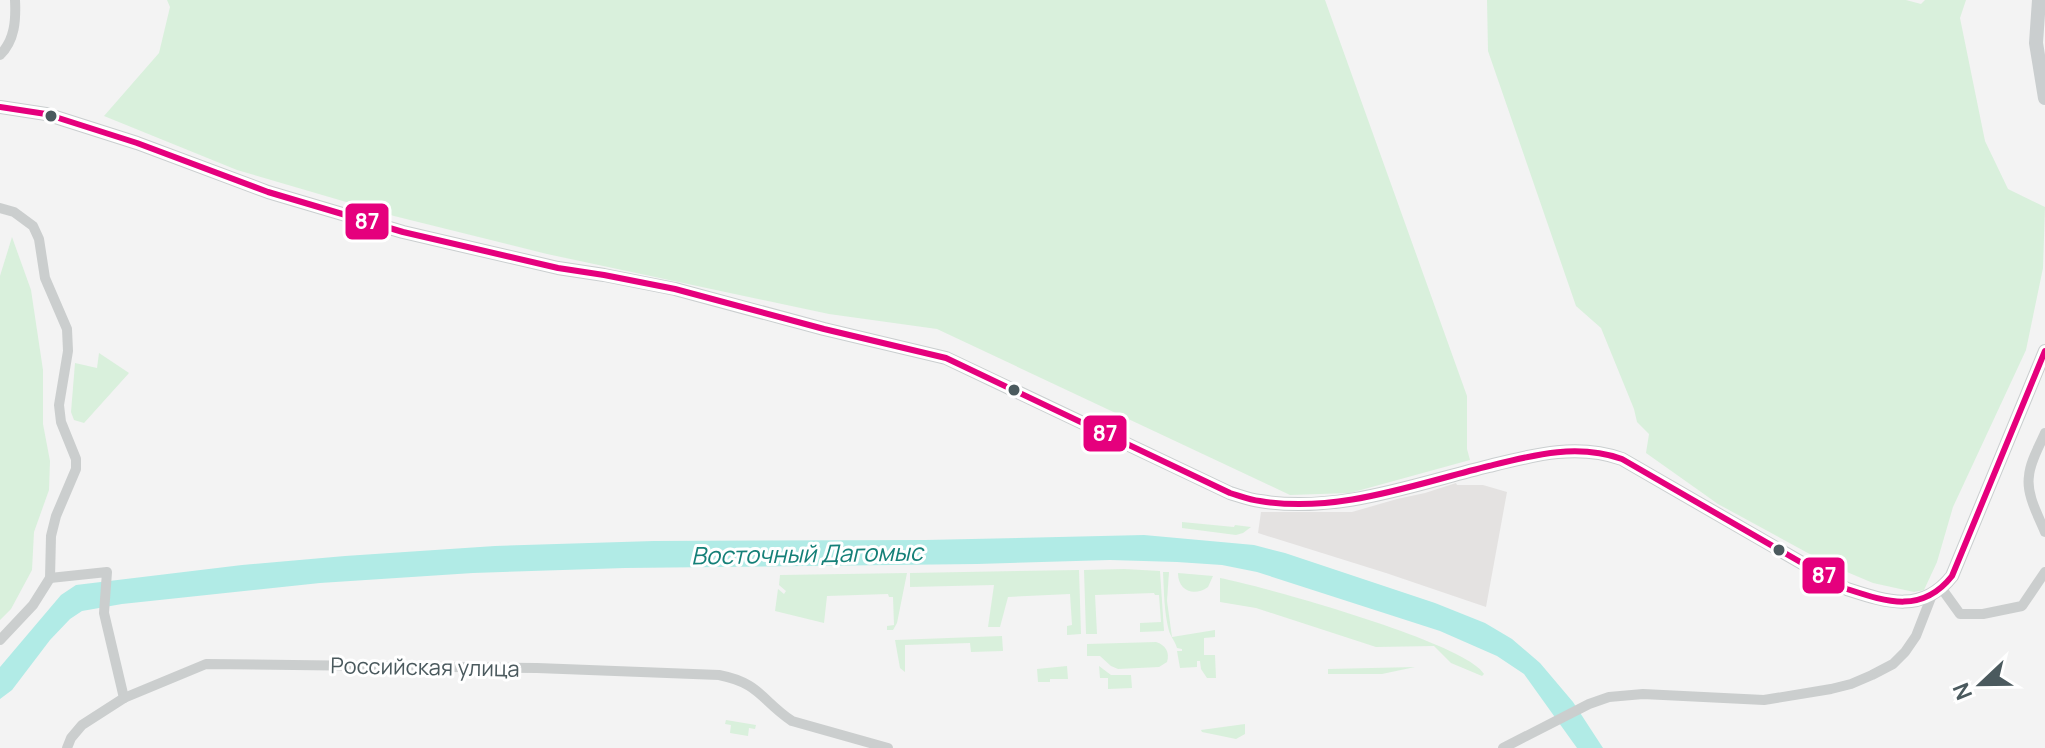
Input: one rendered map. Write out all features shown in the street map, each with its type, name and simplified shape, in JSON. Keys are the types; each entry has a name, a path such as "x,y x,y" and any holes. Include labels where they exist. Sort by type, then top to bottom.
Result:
{"main road":[{"path":"2039,0 2036,43 2045,98"},
{"path":"1,105 46,114 137,143 268,192 403,232 558,268 675,289 946,358 1230,493 1257,501 1323,504 1358,499 1537,454 1596,452 1622,459 1847,589 1883,600 1904,602 1937,592 1952,576 2045,351"}],"street":[{"path":"0,55 7,48 14,31 15,0"},
{"path":"0,208 14,212 33,226 39,239 48,289 67,329 68,351 59,405 61,422 76,459 76,469 51,536 50,578 33,605 0,640"},
{"path":"2045,433 2028,481 2045,532"},
{"path":"50,578 107,572 104,613 124,698"},
{"path":"1503,748 1609,697 1643,694 1764,700 1851,684 1893,664 1905,652 1937,592 1960,614 1983,614 2022,606 2045,572"},
{"name":"Российская улица","path":"67,748 82,725 124,698 206,664 537,668 719,675 752,686 792,721 888,748"}],"shaded area":[{"path":"1456,483 1483,485 1507,492 1486,607 1258,533 1261,512 1352,512"}],"green space":[{"path":"167,0 1325,0 1467,396 1467,449 1470,460 1350,493 1290,495 937,329 829,314 547,254 394,216 237,170 104,116 159,53 170,7"},
{"path":"1487,0 1906,0 1921,4 1925,0 1966,0 1960,18 1985,141 2008,189 2045,207 2043,268 2026,350 1953,507 1937,562 1924,590 1914,592 1873,583 1828,564 1718,504 1646,453 1649,434 1637,422 1601,328 1576,306 1488,51"},
{"path":"12,237 31,290 43,370 43,424 50,461 49,490 34,532 32,570 11,609 0,620 0,276"},
{"path":"99,353 129,373 84,423 74,420 71,412 75,363 97,368"},
{"path":"1182,522 1251,527 1236,535 1182,528"},
{"path":"1079,570 1081,634 1067,635 1067,626 1072,625 1070,594 1008,597 1000,627 988,627 994,585 910,587 910,573"},
{"path":"1084,570 1160,571 1164,631 1140,632 1140,623 1161,622 1159,595 1095,595 1097,634 1086,634"},
{"path":"1163,572 1169,572 1167,601 1172,637 1215,630 1215,637 1204,638 1204,655 1215,655 1216,678 1207,678 1200,661 1197,661 1197,667 1180,668 1177,651 1182,649 1177,648 1169,631"},
{"path":"907,573 893,630 887,630 887,626 894,625 893,597 888,594 827,596 824,623 775,611 778,589 784,594 786,591 779,585 780,575"},
{"path":"1178,573 1213,576 1208,587 1192,592 1181,584"},
{"path":"1220,578 1318,604 1404,632 1469,661 1484,674 1482,676 1451,663 1434,646 1376,647 1256,608 1220,602"},
{"path":"1002,636 1003,651 971,652 970,643 905,645 905,672 900,668 895,640"},
{"path":"1156,642 1165,647 1168,656 1167,662 1159,667 1118,669 1100,656 1087,656 1087,644"},
{"path":"1067,666 1068,679 1038,682 1037,669"},
{"path":"1099,666 1111,675 1131,675 1132,688 1108,689 1108,678 1100,678"},
{"path":"1415,667 1382,674 1328,674 1328,669"},
{"path":"726,720 756,725 755,729 749,728 748,736 730,733 731,725 725,724"},
{"path":"1245,724 1245,734 1236,739 1201,730"}],"water":[{"name":"Восточный Дагомыс","path":"1144,535 1254,545 1285,553 1485,623 1512,639 1540,663 1573,702 1603,748 1577,748 1524,674 1497,656 1440,631 1257,572 1222,565 1177,562 1110,560 473,573 320,583 122,604 82,611 70,619 12,690 0,699 0,667 61,595 76,585 242,565 495,546"}],"transit line":[{"name":"87","path":"0,107 46,114 137,143 268,192 403,232 558,268 675,289 946,358 1230,493 1252,500 1318,504 1376,495 1555,452 1605,454 1622,459 1847,589 1890,601 1903,602 1929,596 1952,576 2045,351"}]}
